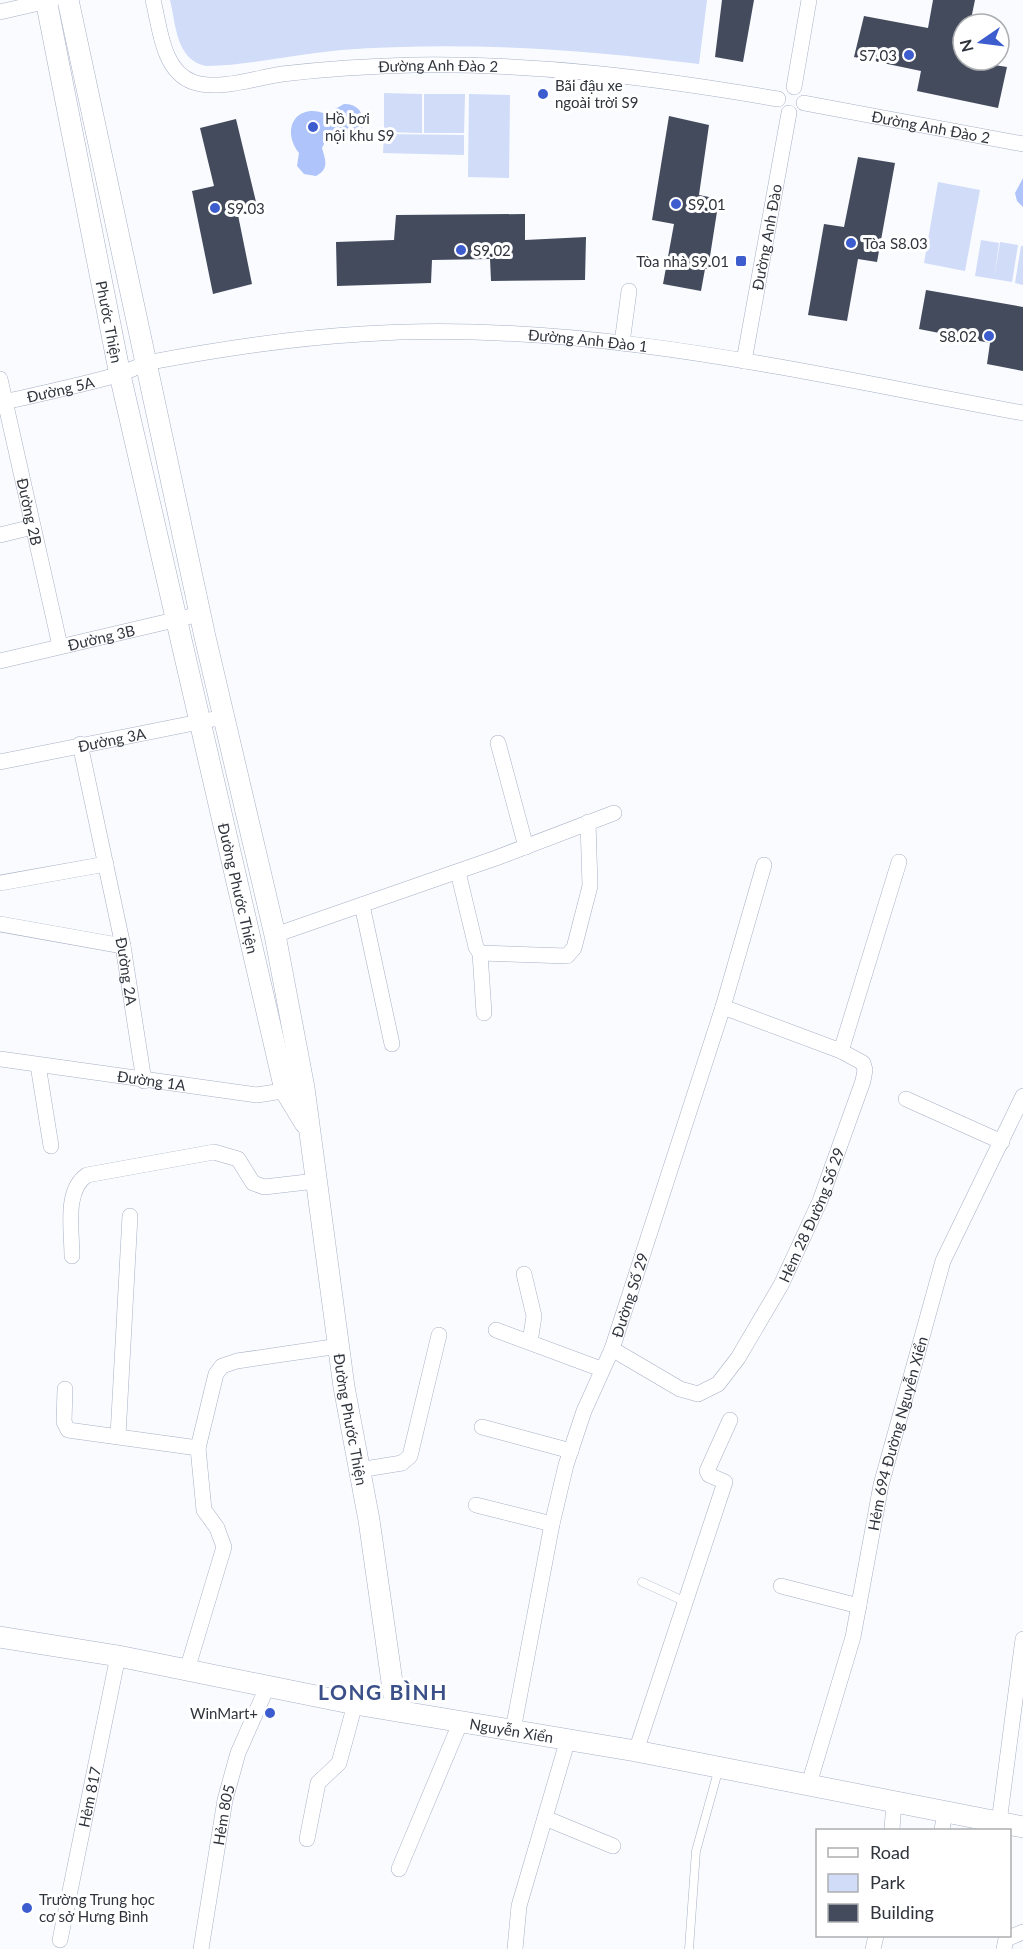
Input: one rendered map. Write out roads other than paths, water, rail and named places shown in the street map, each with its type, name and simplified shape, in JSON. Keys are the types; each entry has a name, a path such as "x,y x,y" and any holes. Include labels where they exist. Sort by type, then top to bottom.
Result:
{"street":[{"name":"Phước Thiện","path":"48,0 120,375 183,643"},
{"path":"0,12 48,0"},
{"name":"Phước Thiện","path":"68,0 205,637"},
{"name":"Đường Anh Đào 2","path":"153,0 170,62 182,76 202,84 378,66 503,66 616,73 778,99"},
{"path":"794,87 809,0"},
{"path":"794,87 802,93 804,103 797,112 789,113 780,108 778,99 783,89 794,87"},
{"name":"Đường Anh Đào 2","path":"804,103 1023,144"},
{"name":"Đường Anh Đào","path":"744,361 789,113"},
{"path":"622,343 629,291"},
{"name":"Đường Anh Đào 1","path":"120,375 147,363 301,339 364,333 516,333 622,343 744,361 1023,413"},
{"name":"Đường 5A","path":"3,402 120,375"},
{"name":"Đường 2B","path":"0,379 3,402 60,646"},
{"path":"0,535 33,527"},
{"name":"Đường 3B","path":"0,661 200,614"},
{"name":"Đường Phước Thiện","path":"205,637 275,934 294,1089"},
{"name":"Đường Phước Thiện","path":"183,643 294,1089 308,1128 339,1346 396,1710"},
{"name":"Đường 3A","path":"0,762 80,744 199,712 224,717"},
{"path":"498,743 526,847"},
{"name":"Đường 2A","path":"80,744 123,946 144,1081"},
{"path":"275,934 458,872 614,813"},
{"path":"480,953 561,957 571,953 590,886 588,822"},
{"path":"841,1050 899,862"},
{"path":"0,884 106,864"},
{"name":"Đường Số 29","path":"513,1730 552,1524 571,1451 601,1369 612,1349 723,1007 764,865"},
{"path":"458,872 476,947 480,953 484,1012"},
{"path":"362,905 392,1044"},
{"path":"0,924 123,946"},
{"name":"Hẻm 28 Đường Số 29","path":"612,1349 680,1389 698,1394 718,1384 738,1358 781,1285 820,1202 863,1081 865,1070 863,1063 841,1050 723,1007"},
{"name":"Đường 1A","path":"0,1059 256,1095 294,1089"},
{"path":"38,1065 51,1146"},
{"name":"Hẻm 694 Đường Nguyễn Xiển","path":"809,1784 853,1637 881,1485 943,1261 1023,1096"},
{"path":"906,1099 1002,1142"},
{"path":"72,1256 73,1193 78,1181 87,1175 214,1152 238,1159 253,1183 264,1187 315,1181"},
{"path":"118,1437 130,1216"},
{"path":"524,1274 534,1316 530,1342"},
{"path":"496,1329 601,1369"},
{"path":"359,1470 402,1463 410,1456 439,1335"},
{"path":"187,1670 224,1547 217,1528 204,1510 198,1448 216,1374 222,1366 339,1346"},
{"path":"64,1389 64,1422 68,1430 198,1448"},
{"path":"636,1751 725,1482 709,1475 707,1471 730,1420"},
{"path":"482,1427 571,1451"},
{"path":"476,1504 552,1524"},
{"path":"781,1586 859,1606"},
{"name":"Nguyễn Xiển","path":"0,1636 118,1656 355,1704 568,1739 809,1784 894,1801 944,1821 1023,1827"},
{"path":"999,1826 1023,1639"},
{"name":"Hẻm 817","path":"60,1940 118,1656"},
{"name":"Hẻm 805","path":"201,1949 225,1800 238,1753 268,1685"},
{"path":"308,1839 318,1783 339,1763 355,1704"},
{"path":"399,1869 461,1721"},
{"path":"512,1945 519,1905 568,1739"},
{"path":"892,1829 894,1801"},
{"path":"545,1818 613,1846"},
{"path":"1004,1949 1006,1939 1011,1937"}],"lane":[{"path":"642,1582 686,1602"},
{"path":"689,1949 696,1851 719,1768"}],"water":[{"path":"344,104 358,108 363,119 362,129 350,140 333,137 326,140 322,148 325,167 316,176 304,174 297,166 299,153 291,135 294,120 307,112 316,111 326,114"},
{"path":"1023,178 1023,207 1017,201 1015,193"}],"place":[{"name":"S7.03","path":"909,55"},
{"name":"Bãi đậu xe ngoài trời S9","path":"543,94"},
{"name":"Hồ bơi nội khu S9","path":"313,127"},
{"name":"S9.01","path":"676,204"},
{"name":"S9.03","path":"215,208"},
{"name":"Tòa S8.03","path":"851,243"},
{"name":"S9.02","path":"461,250"},
{"name":"Tòa nhà S9.01","path":"741,261"},
{"name":"S8.02","path":"989,336"},
{"name":"WinMart+","path":"270,1713"},
{"name":"Trường Trung học cơ sở Hưng Bình","path":"27,1908"}],"district":[{"name":"LONG BÌNH","path":"383,1691"}]}
